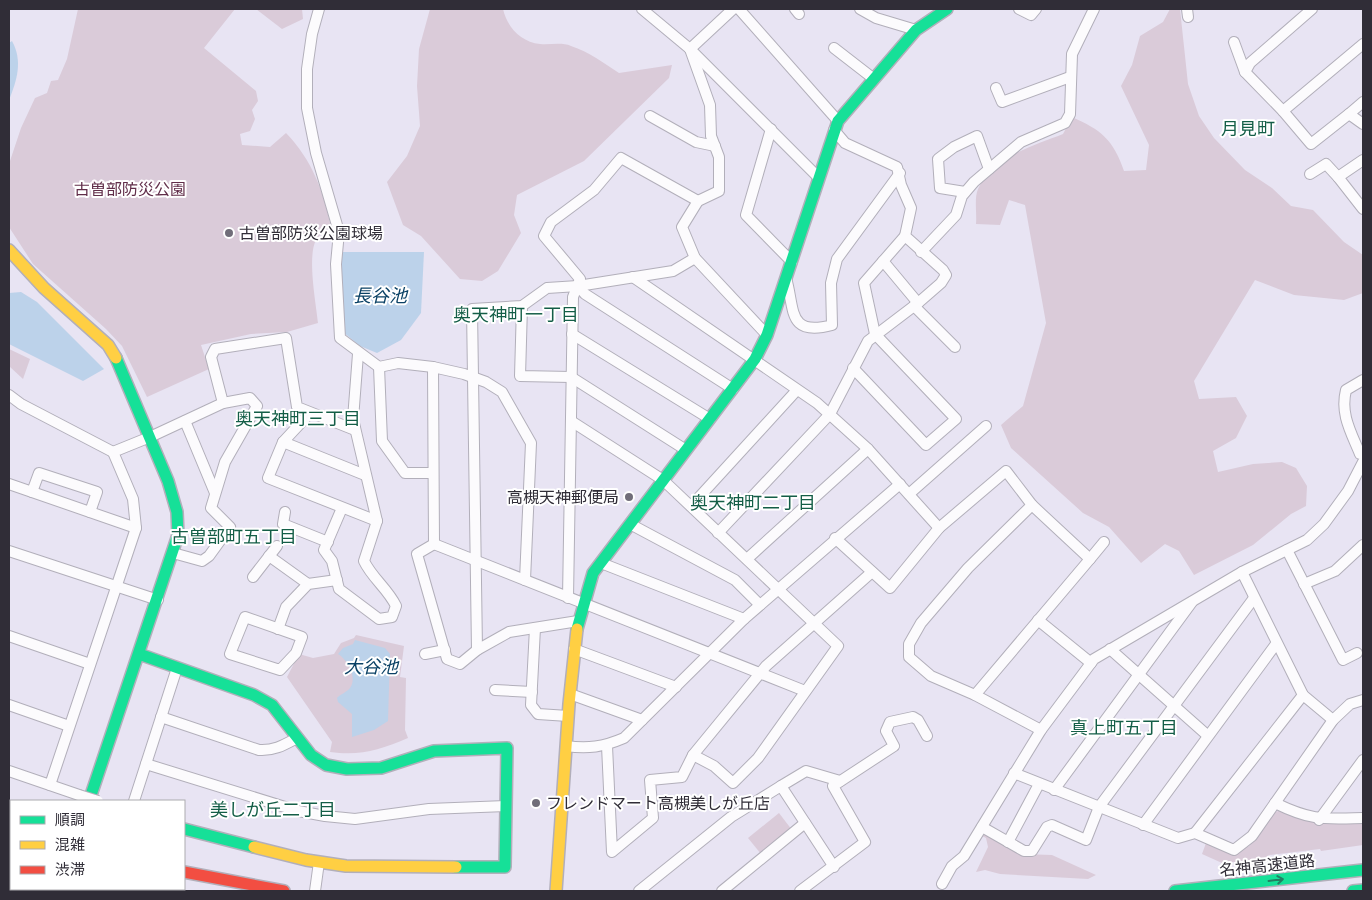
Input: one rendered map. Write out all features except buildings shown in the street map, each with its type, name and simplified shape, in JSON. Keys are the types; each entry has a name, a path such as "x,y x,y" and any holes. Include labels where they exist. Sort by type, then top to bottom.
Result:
{"main road":[{"path":"556,891 574,649 582,604 593,573 754,359 767,335 836,126 916,30 947,9"},
{"path":"9,250 13,263 108,345 129,382 168,481 177,512 178,534 173,553 89,800"},
{"path":"139,654 254,694 272,705 311,755 326,765 346,769 380,768 404,759 434,752 507,748 505,867 346,866 319,862 185,829"},
{"name":"名神高速道路","path":"1175,891 1363,870"},
{"path":"185,872 284,891"},
{"path":"1353,891 1363,890"}],"street":[{"path":"319,9 312,34 308,69 307,108 316,153 339,232 336,264 340,338 378,368 398,363 433,367 472,376 502,392 531,443 525,580"},
{"path":"642,9 690,49 818,178"},
{"path":"690,49 733,9 836,126 845,143 897,167 900,173 901,185 911,208 905,236 864,283 875,334 956,419 926,445 853,368"},
{"path":"860,9 885,22 916,30"},
{"path":"1019,9 1031,15 1036,9"},
{"path":"921,252 956,215 965,192 989,169 1021,142 1065,123 1070,114 1072,54 1094,9"},
{"path":"1245,72 1250,63 1312,9"},
{"path":"1234,42 1245,72 1283,111 1311,144 1363,102"},
{"path":"1283,111 1363,44"},
{"path":"834,48 874,79"},
{"path":"690,49 710,105 711,136 719,157 719,191 698,201 682,227 695,258 767,335"},
{"path":"996,88 1002,102 1070,77"},
{"path":"1349,114 1363,124"},
{"path":"650,116 696,142 715,146"},
{"path":"771,129 746,215 792,262"},
{"path":"965,192 940,188 938,159 954,147 977,136 989,169"},
{"path":"568,598 573,297 580,279 544,236 551,222 594,190 621,158 698,201"},
{"path":"1338,177 1363,160"},
{"path":"1310,174 1326,164 1363,208"},
{"path":"786,278 793,318 802,326 817,329 832,325 831,282 837,259 900,173"},
{"path":"718,533 830,414 868,341 941,283 946,275 943,270 905,236"},
{"path":"477,650 472,309 522,306 547,288 578,286 673,271 695,258"},
{"path":"883,262 916,304 956,347"},
{"path":"633,277 754,359 830,414 868,449 939,528"},
{"path":"578,286 585,294 732,389"},
{"path":"522,306 520,376 571,377 686,450"},
{"path":"572,334 710,419"},
{"path":"223,403 210,357 215,349 286,338 297,406 355,430"},
{"path":"342,508 324,550 332,561 339,589 379,619 392,617 396,606 391,595 368,569 364,561 377,521 353,419 358,354"},
{"path":"433,367 434,544"},
{"path":"378,368 382,441 405,473 433,473"},
{"path":"942,884 952,866 964,856 982,828 1041,730 1091,663 1194,599 1242,572 1308,540 1324,524 1348,491 1362,462 1345,416 1343,403 1346,390 1363,380"},
{"path":"691,506 797,390"},
{"path":"9,395 21,404 113,452 133,499 136,528 50,785"},
{"path":"113,452 223,403 250,398 257,406 225,462 211,508 230,526 210,556 202,562 173,553"},
{"path":"310,413 283,442 268,478 377,521"},
{"path":"185,421 215,493"},
{"path":"571,421 663,480 838,646 758,758 733,783 714,766 693,754"},
{"path":"909,494 986,426"},
{"path":"283,442 366,475"},
{"path":"746,559 868,449"},
{"path":"836,538 890,588 939,528 1006,471 1032,505 1090,559"},
{"path":"32,492 39,473 97,492 90,512"},
{"path":"9,484 136,528"},
{"path":"566,746 589,749 607,746 624,738 711,654 744,619 900,484"},
{"path":"1032,505 968,568 921,622 909,644 908,657 931,676 975,695 1041,730"},
{"path":"285,512 283,524 328,542"},
{"path":"630,524 736,580 760,605"},
{"path":"975,695 1104,542"},
{"path":"434,544 804,692"},
{"path":"434,544 417,554 447,659 460,664 477,650 509,632 578,621"},
{"path":"1304,584 1335,570 1363,545"},
{"path":"253,577 277,546"},
{"path":"1287,550 1343,660 1358,653"},
{"path":"9,551 158,600"},
{"path":"269,556 308,584"},
{"path":"601,563 744,619"},
{"path":"607,746 612,852 653,818 650,780 682,777 693,754 760,674 872,572"},
{"path":"1242,572 1276,644 1303,695 1333,720"},
{"path":"278,629 286,607 308,584 337,580"},
{"path":"982,828 1024,851 1032,851 1047,827 1052,825 1086,840 1099,807 1254,598"},
{"path":"1054,790 1140,676 1194,599"},
{"path":"245,618 278,629 302,637 296,653 280,670 230,654 245,618"},
{"path":"1038,620 1091,663"},
{"path":"535,628 531,705 538,714 568,716"},
{"path":"9,636 90,664"},
{"path":"1143,825 1206,735 1276,644"},
{"path":"574,649 676,687"},
{"path":"425,654 445,650"},
{"path":"1110,650 1206,735"},
{"path":"134,800 177,668"},
{"path":"495,690 532,692"},
{"path":"570,694 642,720"},
{"path":"1014,773 1178,838 1195,833 1303,695"},
{"path":"1195,833 1234,850 1252,836 1333,720 1350,704 1363,700"},
{"path":"9,705 69,726"},
{"path":"161,717 259,750 269,751 297,738"},
{"path":"800,891 865,842 834,786 894,746 886,731 890,722 913,717 918,720 928,736"},
{"path":"1320,820 1363,760"},
{"path":"146,764 298,811 325,816 355,818 429,809 506,806"},
{"path":"9,771 95,800"},
{"path":"639,891 731,817 806,771 840,781"},
{"path":"1008,842 1039,784"},
{"path":"781,786 834,867"},
{"path":"1275,803 1304,816 1320,820 1363,818"},
{"path":"722,891 805,823"},
{"path":"315,891 319,862"}],"green space":[{"name":"古曽部防災公園","path":"78,9 235,9 204,48 256,91 258,101 252,110 255,119 250,131 240,134 242,145 270,147 286,133 310,165 320,188 331,227 317,238 313,248 312,268 318,323 287,332 251,334 201,345 209,369 147,397 122,346 106,329 33,264 9,227 9,164 21,128 35,98 47,93 51,81 58,80 67,59"},
{"path":"256,9 302,9 303,19 282,29"},
{"path":"430,9 503,9 511,27 521,37 533,43 560,44 578,48 619,73 672,65 669,78 584,161 517,195 514,215 521,233 498,271 482,281 460,279 421,236 403,225 387,182 407,156 420,126 417,86 419,49"},
{"path":"1170,9 1180,9 1188,84 1199,116 1214,138 1245,170 1272,188 1291,206 1313,210 1344,242 1363,255 1363,293 1344,300 1294,295 1255,280 1194,381 1199,399 1236,397 1247,416 1236,438 1213,451 1218,472 1253,464 1282,462 1296,468 1307,486 1306,506 1291,514 1253,545 1194,575 1179,551 1165,544 1141,563 1109,527 1083,513 1011,448 1001,425 1023,406 1046,323 1025,205 1009,200 1000,225 976,224 977,193 984,178 1014,154 1063,134 1072,117 1091,126 1105,137 1115,151 1124,171 1146,170 1149,145 1121,86 1132,65 1140,36 1163,22"},
{"path":"9,349 30,359 23,379 9,366"},
{"path":"356,635 404,646 400,677 406,678 405,730 408,738 370,751 351,753 330,752 332,742 287,677 299,654 313,658 334,654 341,643 354,638"},
{"path":"1282,810 1301,819 1363,823 1363,845 1321,851 1320,849 1269,855 1265,860 1222,863 1202,854 1206,843 1234,853 1249,846 1275,812"},
{"path":"779,813 792,830 761,854 748,838"},
{"path":"987,832 1023,854 1052,855 1096,875 1088,879 1000,874 985,870 976,872 988,847 986,838 982,836"}],"water":[{"path":"12,41 17,56 18,70 9,100 9,43"},
{"name":"長谷池","path":"340,252 424,252 421,313 401,340 377,353 360,346 343,332"},
{"path":"21,292 37,302 104,369 83,381 9,344 9,293"},
{"name":"大谷池","path":"355,640 385,648 390,654 388,721 374,730 352,737 352,714 338,702 337,698 350,688 353,679 348,664 338,654 343,648 353,644"}],"traffic: fast":[{"path":"577,629 593,573 755,359 767,335 838,121 916,30 947,9"},
{"path":"89,800 178,535 177,512 168,481 116,358"},
{"path":"139,654 254,695 272,705 311,755 326,765 347,769 381,768 434,751 507,748 505,867 456,867"},
{"path":"185,829 254,847"},
{"path":"1175,891 1363,870"},
{"path":"34,890 38,891"},
{"path":"104,890 109,891"},
{"path":"145,890 149,891"},
{"path":"1353,891 1363,890"}],"traffic: slow":[{"path":"9,250 44,288 108,345 116,358"},
{"path":"556,891 569,704 577,629"},
{"path":"254,847 306,860 346,866 456,867"},
{"path":"9,890 13,891"}],"traffic: jam":[{"path":"185,872 284,891"}],"place":[{"name":"古曽部防災公園球場","path":"229,233"},
{"name":"高槻天神郵便局","path":"629,497"},
{"name":"フレンドマート高槻美しが丘店","path":"536,803"}],"district":[{"name":"月見町","path":"1248,129"},
{"name":"奥天神町一丁目","path":"516,315"},
{"name":"奥天神町三丁目","path":"298,419"},
{"name":"奥天神町二丁目","path":"753,503"},
{"name":"古曽部町五丁目","path":"234,537"},
{"name":"真上町五丁目","path":"1124,728"},
{"name":"美しが丘二丁目","path":"273,810"}]}
